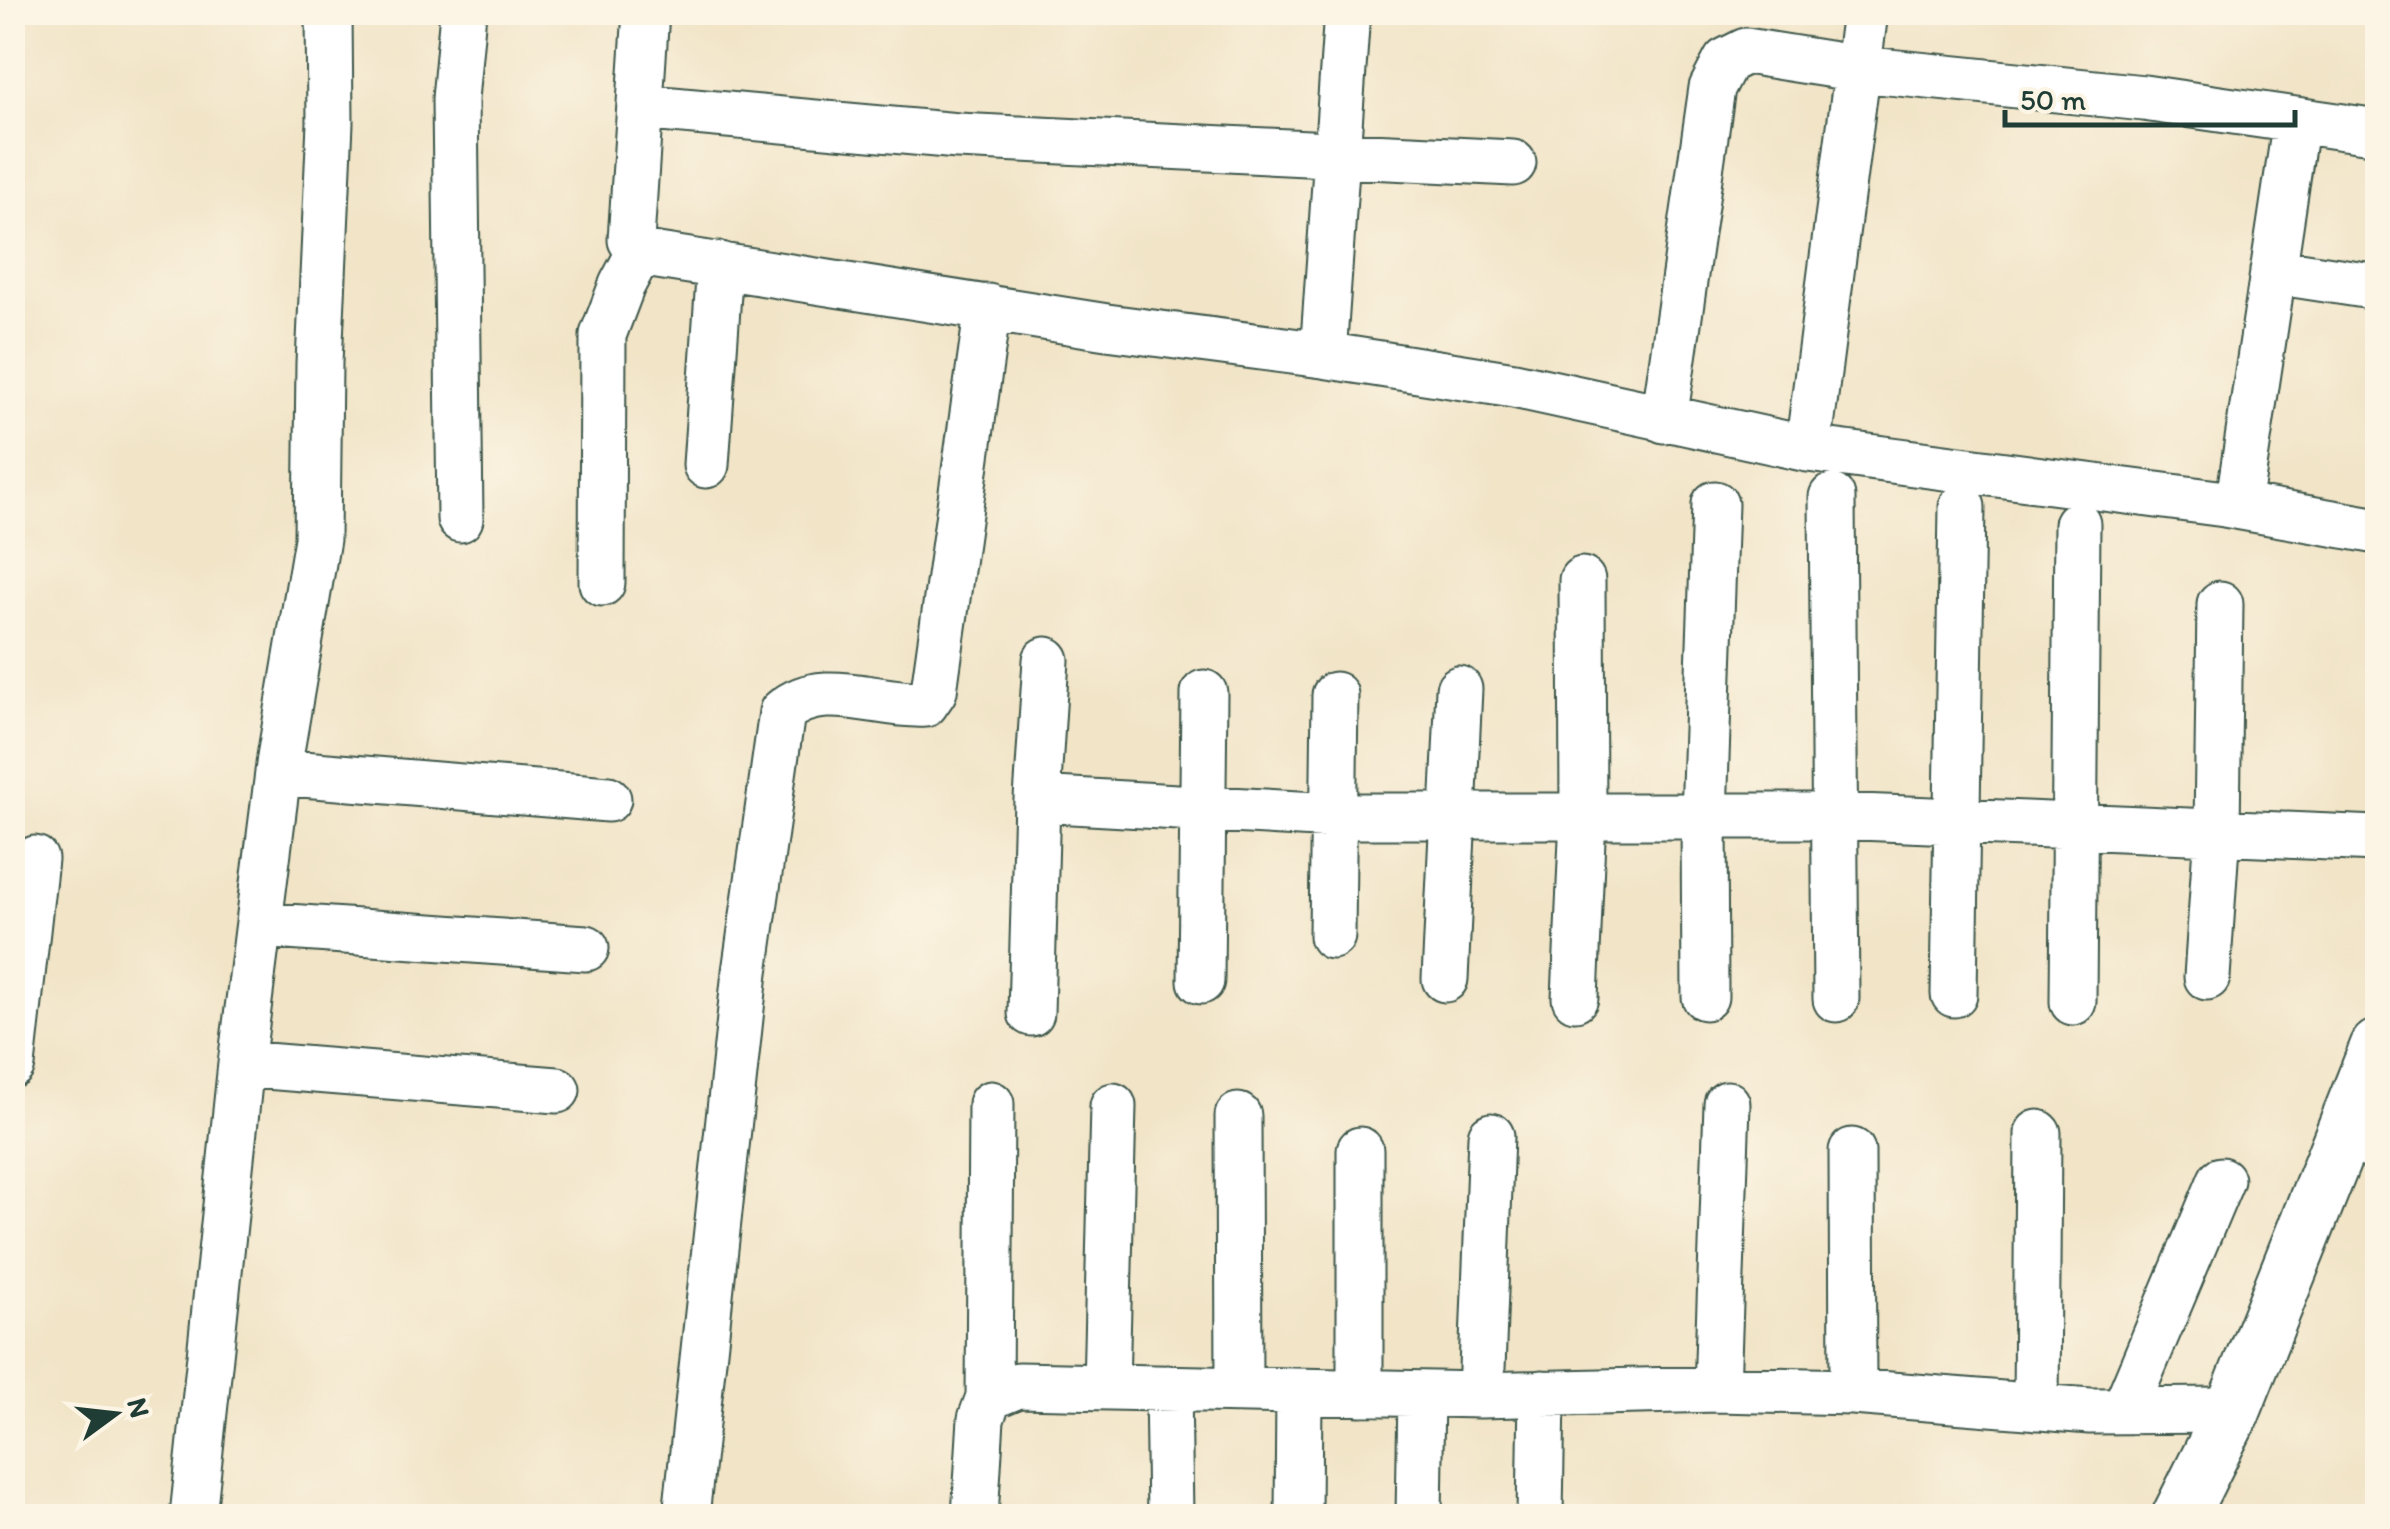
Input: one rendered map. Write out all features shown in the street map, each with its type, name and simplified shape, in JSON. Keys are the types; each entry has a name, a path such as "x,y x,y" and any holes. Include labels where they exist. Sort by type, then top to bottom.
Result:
{"street":[{"path":"193,1516 241,1064 278,772 317,540 330,12"},
{"path":"460,519 455,99 462,12"},
{"path":"646,12 631,240 639,253 1514,386 1808,449 2238,506 2378,531"},
{"path":"1323,355 1346,12"},
{"path":"1808,449 1865,12"},
{"path":"1664,420 1712,88 1726,61 1746,51 1859,69 2144,98 2378,132"},
{"path":"640,107 958,136 1513,163"},
{"path":"2238,506 2296,120"},
{"path":"602,582 603,335 639,253"},
{"path":"706,465 720,265"},
{"path":"2273,271 2378,287"},
{"path":"686,1516 744,972 782,712 796,700 816,694 908,705 925,704 934,691 988,307"},
{"path":"1832,497 1836,999"},
{"path":"1706,998 1704,815 1715,504"},
{"path":"1954,994 1962,507"},
{"path":"2073,1002 2077,524"},
{"path":"1575,998 1582,816 1582,580"},
{"path":"2207,978 2217,831 2220,604"},
{"path":"1031,1013 1037,799 1046,660"},
{"path":"1445,978 1460,689"},
{"path":"1201,981 1204,693"},
{"path":"1332,936 1335,695"},
{"path":"278,772 608,799"},
{"path":"1037,799 1334,816 1836,816 2378,839"},
{"path":"12,1064 35,859"},
{"path":"259,925 586,948"},
{"path":"2180,1516 2360,1141 2378,1047"},
{"path":"241,1064 557,1090"},
{"path":"975,1516 981,1419 989,1397 991,1104"},
{"path":"1717,1389 1727,1104"},
{"path":"1106,1388 1113,1106"},
{"path":"1238,1116 1239,1389"},
{"path":"2036,1407 2038,1133"},
{"path":"1481,1395 1492,1136"},
{"path":"1360,1150 1360,1394"},
{"path":"1852,1152 1852,1392"},
{"path":"2124,1411 2221,1180"},
{"path":"989,1397 1018,1384 1481,1395 1717,1389 1852,1392 2124,1411 2233,1410"},
{"path":"1168,1388 1170,1516"},
{"path":"1298,1516 1300,1392"},
{"path":"1540,1516 1542,1393"},
{"path":"1419,1516 1421,1394"}]}
